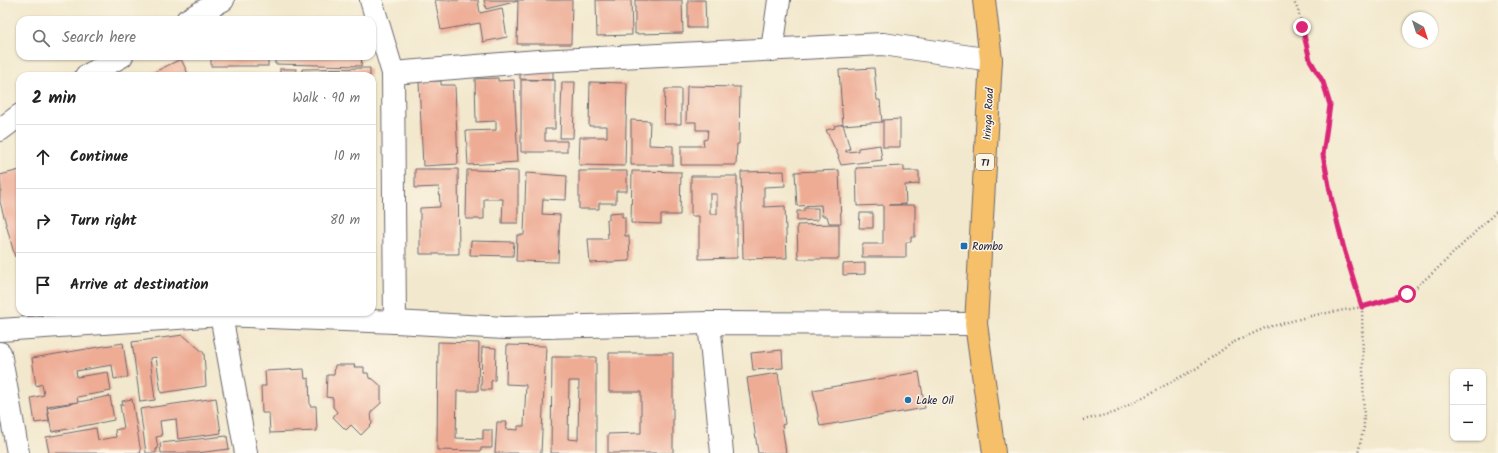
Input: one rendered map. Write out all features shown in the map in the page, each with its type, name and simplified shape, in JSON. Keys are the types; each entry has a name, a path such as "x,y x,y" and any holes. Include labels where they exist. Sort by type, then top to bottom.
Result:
{"highway":[{"name":"Iringa Road","path":"976,324 991,60 984,0"},
{"name":"T1","path":"976,324 994,453"}],"street":[{"path":"194,16 223,0"},
{"path":"371,0 376,16"},
{"path":"772,50 779,0"},
{"path":"376,17 393,73 395,322"},
{"path":"393,73 538,62 883,44 991,60"},
{"path":"93,72 115,60"},
{"path":"0,130 16,118"},
{"path":"0,330 206,316"},
{"path":"221,316 246,453"},
{"path":"246,316 505,328 709,323 976,324"},
{"path":"709,323 722,453"},
{"path":"0,353 18,453"}],"path":[{"path":"1293,0 1298,10 1310,60 1323,82 1330,105 1323,155 1332,201 1344,249 1362,307 1364,427 1358,453"},
{"path":"1083,420 1114,413 1197,368 1232,343 1265,328 1315,315 1362,307 1407,294 1436,270 1498,210"}],"building":[{"path":"435,0 478,0 480,13 502,8 507,37 483,42 480,23 441,30"},
{"path":"484,0 572,0 571,44 517,44 518,1 486,9"},
{"path":"596,0 631,0 632,35 597,36"},
{"path":"635,0 682,0 683,33 635,34"},
{"path":"688,0 705,0 706,28 688,28"},
{"path":"181,60 187,72 154,72"},
{"path":"211,60 268,60 268,66 211,66"},
{"path":"275,60 362,60 361,66 275,64"},
{"path":"370,68 370,72 302,72 302,69"},
{"path":"874,68 877,100 880,100 882,122 843,125 839,70"},
{"path":"280,69 296,69 296,72 280,72"},
{"path":"520,69 553,69 553,80 520,79"},
{"path":"498,78 498,81 514,80 518,162 468,165 466,131 496,130 496,121 476,122 475,79"},
{"path":"521,80 555,80 555,129 545,129 545,141 567,141 567,152 521,152"},
{"path":"441,81 441,85 455,85 458,164 423,166 419,82"},
{"path":"562,82 575,82 573,138 560,138"},
{"path":"590,82 627,83 625,166 579,165 580,137 607,137 607,126 589,126"},
{"path":"687,86 740,87 739,144 737,144 736,165 681,165 681,146 704,146 703,140 707,139 708,130 696,130 696,122 686,122"},
{"path":"665,89 681,89 681,124 664,124"},
{"path":"900,119 900,147 883,147 883,120"},
{"path":"631,120 650,121 649,145 673,146 673,165 631,165"},
{"path":"843,124 850,149 846,150 846,152 858,151 858,148 880,145 882,160 841,165 839,157 826,130"},
{"path":"904,166 904,171 919,171 919,184 905,185 906,204 889,205 915,205 915,237 911,237 911,242 906,242 906,257 862,257 862,244 883,244 883,205 857,206 856,168"},
{"path":"415,169 458,169 459,254 420,254 420,208 440,207 439,187 415,188"},
{"path":"467,170 518,171 518,223 502,223 503,199 484,199 484,219 466,219"},
{"path":"839,170 841,223 829,223 827,216 822,216 821,205 797,206 795,172"},
{"path":"16,171 15,257 0,202 0,175"},
{"path":"579,171 627,171 627,191 616,191 616,203 599,203 599,209 579,209"},
{"path":"632,171 681,172 680,215 661,215 661,224 631,223"},
{"path":"784,171 785,186 764,187 764,207 785,206 787,258 743,259 741,172"},
{"path":"526,173 567,176 566,200 543,199 542,214 560,215 558,262 516,261 517,235 524,235"},
{"path":"691,176 737,176 737,258 699,259 699,216 691,216","holes":["710,194 717,194 717,214 710,214"]},
{"path":"804,208 818,208 818,220 797,221 797,211 804,211"},
{"path":"622,212 622,217 625,217 625,236 629,236 630,261 590,263 588,239 608,239 607,219 609,220 609,213"},
{"path":"860,213 873,213 873,228 859,228"},
{"path":"839,224 839,259 798,259 797,225"},
{"path":"471,241 514,242 513,256 470,255"},
{"path":"865,263 865,274 843,275 843,264"},
{"path":"183,335 204,353 206,386 161,393 156,357 150,358 155,400 140,402 132,342"},
{"path":"438,342 479,343 478,391 457,391 456,438 483,439 483,430 492,430 492,448 481,448 481,451 437,450"},
{"path":"123,343 128,377 114,379 112,365 76,371 77,377 108,372 111,391 77,397 78,402 47,406 49,421 35,423 31,398 44,395 42,384 36,386 32,358"},
{"path":"507,345 546,346 541,453 495,453 497,422 507,422 506,429 518,430 518,426 524,426 526,385 506,384"},
{"path":"482,347 496,348 495,380 491,381 491,390 481,390"},
{"path":"782,350 783,368 753,370 751,353"},
{"path":"609,353 673,353 673,453 608,453 608,434 641,433 641,392 609,392"},
{"path":"552,357 596,357 596,453 551,453","holes":["569,381 579,381 578,440 568,439"]},
{"path":"335,365 355,365 354,367 364,367 364,373 368,373 369,378 373,379 381,386 381,403 371,412 372,424 361,435 351,425 346,430 333,417 337,412 333,407 333,398 326,397 327,375 334,375"},
{"path":"304,369 305,379 309,378 310,406 316,406 317,431 270,433 269,413 262,413 261,386 266,386 265,371"},
{"path":"919,372 925,408 820,426 813,390"},
{"path":"778,373 785,424 782,425 786,453 758,453 747,378"},
{"path":"110,396 114,420 52,432 47,408"},
{"path":"216,398 221,433 178,439 176,419 160,421 162,436 156,437 158,449 156,449 156,453 146,453 140,409"},
{"path":"132,399 141,453 49,453 46,437 96,428 98,440 116,437 115,430 124,428 120,405 123,405 122,401"},
{"path":"227,436 229,449 197,453 161,453 160,443"}],"place":[{"name":"Rombo","path":"964,246"},
{"name":"Lake Oil","path":"908,400"}],"route":[{"path":"1302,27 1310,60 1323,82 1330,105 1323,155 1332,201 1344,249 1362,307 1407,294"}]}
